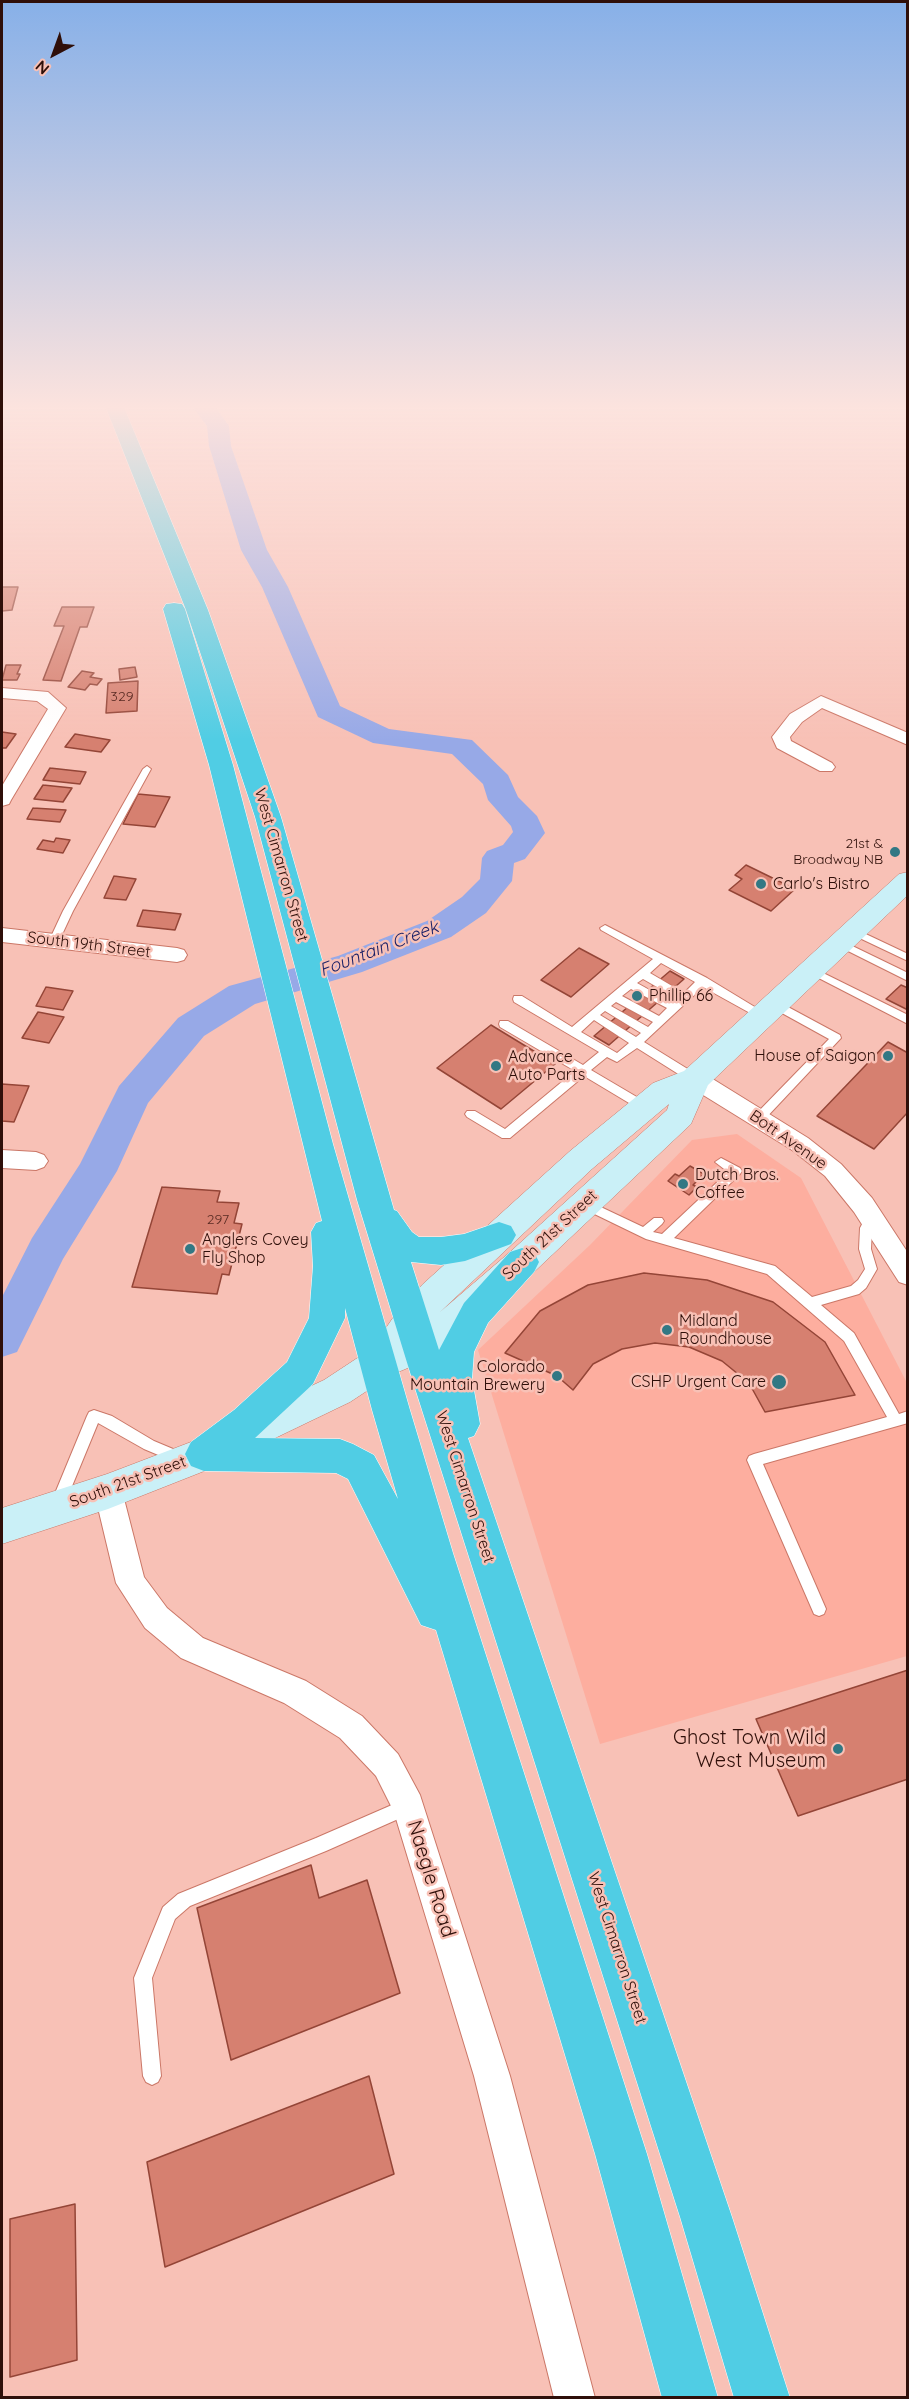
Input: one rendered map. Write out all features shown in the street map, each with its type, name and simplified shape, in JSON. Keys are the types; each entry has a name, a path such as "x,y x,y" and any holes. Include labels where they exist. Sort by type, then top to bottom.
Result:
{"highway":[{"name":"West Cimarron Street","path":"139,517 179,622 221,765 291,1030 323,1165 378,1364 433,1553 621,2154 690,2397"},
{"name":"West Cimarron Street","path":"159,517 197,610 268,817 374,1200 496,1581 702,2206 762,2397"},
{"path":"195,1457 247,1422 300,1373 327,1318 330,1266 323,1165"},
{"path":"374,1200 391,1232 400,1242 414,1250 441,1251 498,1235"},
{"path":"496,1581 456,1399 454,1372 456,1351 476,1313 522,1262"},
{"path":"195,1457 340,1456 361,1467 370,1481 384,1515 473,1681"}],"main road":[{"name":"South 21st Street","path":"2,1526 108,1491 195,1457 337,1391 378,1364 416,1332 498,1235 643,1106 664,1091 694,1079 846,937 904,889"},
{"name":"South 21st Street","path":"416,1332 453,1322 522,1262 680,1116 694,1079"}],"street":[{"path":"2,693 42,696 57,708 2,800"},
{"path":"826,767 783,744 782,737 796,718 821,701 908,740"},
{"name":"South 19th Street","path":"2,935 177,955"},
{"name":"Bott Avenue","path":"694,1079 800,1144 833,1170 871,1218 908,1275"},
{"path":"2,1159 36,1161"},
{"name":"Naegle Road","path":"108,1491 131,1583 156,1618 192,1648 296,1692 351,1727 387,1765 409,1806 492,2076 575,2397"}],"lane":[{"path":"54,941 68,910 147,769"},
{"path":"605,928 703,981 836,1038 759,1119"},
{"path":"846,937 908,958"},
{"path":"846,937 908,978"},
{"path":"573,1032 661,958"},
{"path":"811,970 908,1020"},
{"path":"643,974 685,998"},
{"path":"518,999 617,1058 703,981"},
{"path":"630,984 675,1008"},
{"path":"615,997 660,1021"},
{"path":"604,1006 648,1032"},
{"path":"593,1015 694,1079"},
{"path":"504,1024 643,1106"},
{"path":"471,1114 506,1135 606,1052"},
{"path":"664,1240 736,1171 721,1162"},
{"path":"584,1204 644,1233 771,1270 849,1337 902,1419 754,1460 819,1609"},
{"path":"810,1303 855,1290 862,1284 871,1269 865,1249 866,1228 871,1218"},
{"path":"644,1233 658,1221"},
{"path":"55,1509 94,1416 107,1420 149,1444 195,1457"},
{"path":"152,2076 143,1977 170,1913 184,1900 409,1806"}],"shaded area":[{"path":"737,1134 801,1178 907,1383 907,1656 600,1744 478,1350 590,1245 692,1140"}],"building":[{"path":"2,587 18,587 12,610 2,611"},
{"path":"62,607 94,607 87,627 80,627 61,681 43,680 64,626 54,626"},
{"path":"6,665 21,665 17,680 2,680"},
{"path":"135,667 137,677 120,680 119,669"},
{"path":"82,671 94,673 90,677 102,679 97,685 90,684 85,690 68,687"},
{"path":"138,681 137,711 106,713 108,683"},
{"path":"2,732 16,734 6,748 2,748"},
{"path":"75,734 110,740 101,752 65,747"},
{"path":"50,768 86,772 80,784 43,780"},
{"path":"43,785 72,788 63,802 34,799"},
{"path":"138,794 170,797 155,827 123,824"},
{"path":"33,808 66,810 60,822 27,819"},
{"path":"56,838 70,840 63,853 37,849 43,840 54,842"},
{"name":"Carlo's Bistro","path":"746,865 795,889 771,911 729,890 742,879 735,875"},
{"path":"114,876 136,879 126,900 104,898"},
{"path":"143,910 181,914 175,930 137,926"},
{"path":"579,948 609,964 571,997 541,980"},
{"path":"670,971 684,979 609,1045 594,1036"},
{"path":"901,985 908,988 908,1010 886,999"},
{"path":"46,987 73,991 63,1010 36,1006"},
{"path":"38,1012 64,1017 49,1043 22,1038"},
{"name":"Advance Auto Parts","path":"491,1025 555,1064 501,1109 437,1068"},
{"path":"888,1042 908,1053 908,1112 874,1149 817,1116"},
{"path":"2,1084 29,1086 14,1122 2,1121"},
{"path":"690,1166 704,1174 693,1185 697,1187 689,1195 668,1181 675,1174 679,1176"},
{"name":"Anglers Covey Fly Shop","path":"162,1187 220,1191 217,1202 239,1203 234,1223 242,1224 229,1275 222,1274 217,1294 132,1287"},
{"name":"Midland Roundhouse","path":"644,1273 707,1280 773,1302 825,1342 855,1395 765,1412 749,1383 722,1361 689,1347 655,1343 622,1349 593,1364 573,1390 557,1376 505,1353 540,1311 588,1285"},
{"name":"Ghost Town Wild West Museum","path":"908,1670 908,1779 798,1816 756,1719"},
{"path":"311,1865 319,1898 367,1880 400,1993 231,2060 197,1908"},
{"path":"369,2076 394,2174 165,2267 147,2162"},
{"path":"75,2204 77,2360 10,2377 10,2219"}],"waterway":[{"name":"Fountain Creek","path":"2,1339 47,1250 97,1171 132,1096 191,1027 242,995 350,964 439,929 474,905 496,881 498,858 514,852 529,833 526,823 504,800 497,781 461,746 383,737 328,711 275,587 254,550 243,517"}],"place":[{"name":"21st & Broadway NB","path":"895,852"},
{"name":"Carlo's Bistro","path":"761,884"},
{"name":"Phillip 66","path":"637,996"},
{"name":"House of Saigon","path":"888,1056"},
{"name":"Advance Auto Parts","path":"496,1066"},
{"name":"Dutch Bros. Coffee","path":"683,1184"},
{"name":"Anglers Covey Fly Shop","path":"190,1249"},
{"name":"Midland Roundhouse","path":"667,1330"},
{"name":"Colorado Mountain Brewery","path":"557,1376"},
{"name":"CSHP Urgent Care","path":"779,1382"},
{"name":"Ghost Town Wild West Museum","path":"838,1749"}]}
